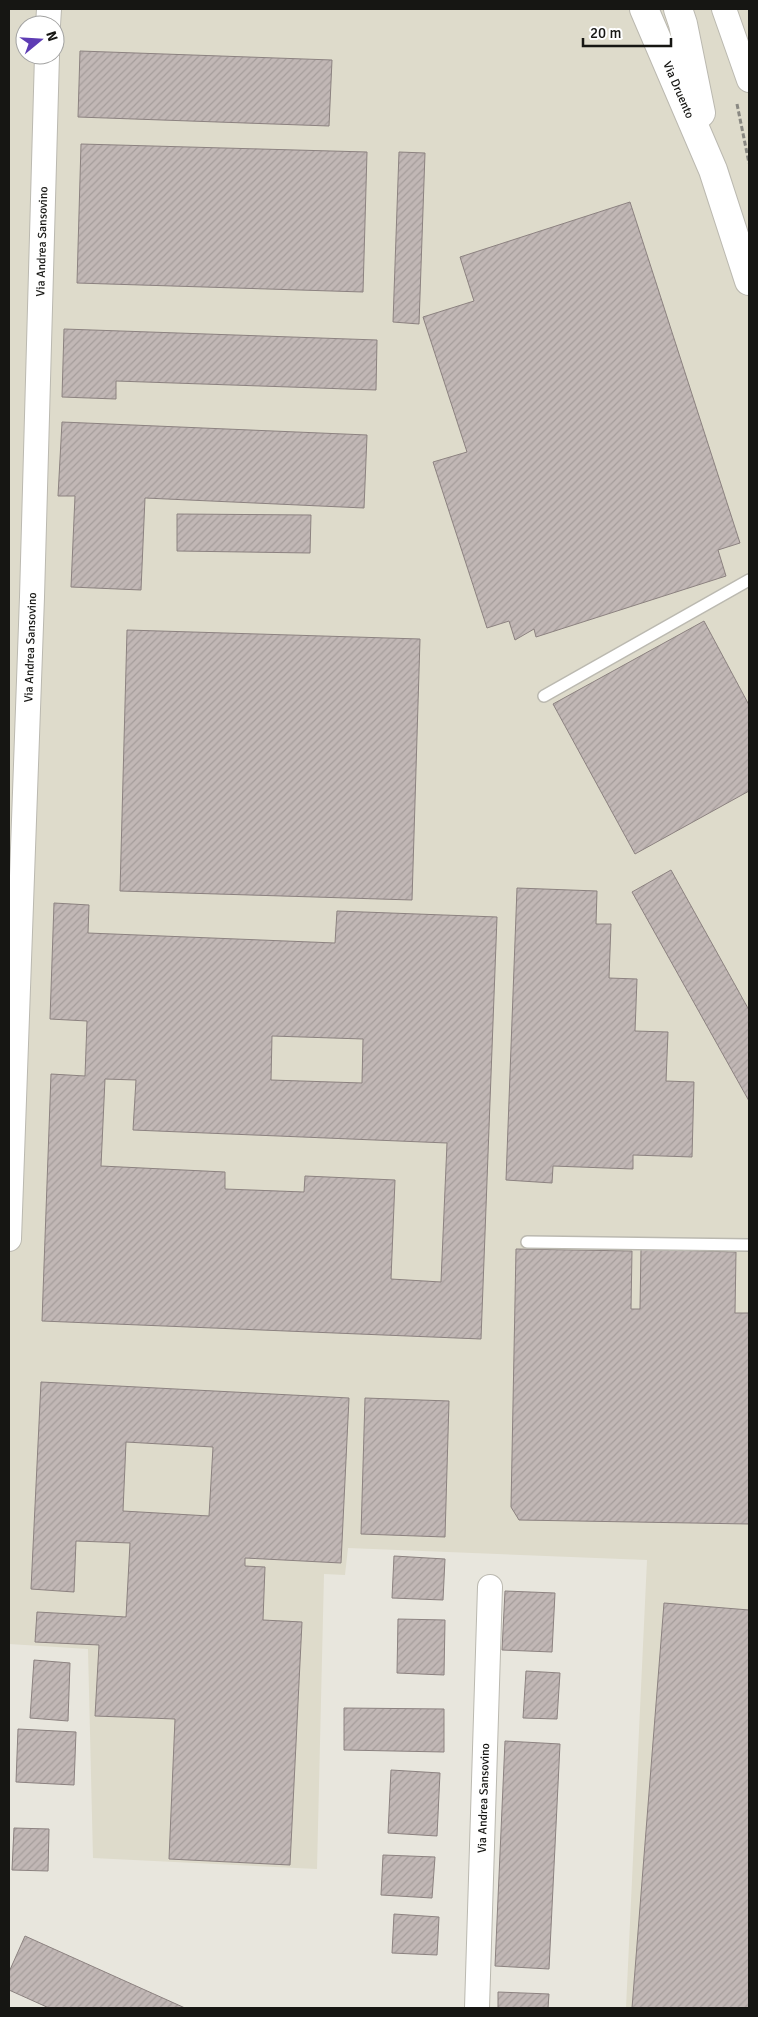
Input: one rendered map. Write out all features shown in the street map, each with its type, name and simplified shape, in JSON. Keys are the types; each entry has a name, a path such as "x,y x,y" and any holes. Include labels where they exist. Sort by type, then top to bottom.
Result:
{"street":[{"name":"Via Druento","path":"644,9 713,170 749,281"},
{"name":"Via Druento","path":"678,9 683,24 713,170"},
{"path":"724,9 749,80"},
{"name":"Via Andrea Sansovino","path":"9,1239 32,597 47,65"},
{"name":"Via Andrea Sansovino","path":"477,2008 490,1587"}],"lane":[{"path":"544,696 749,580"},
{"path":"527,1242 749,1245"}],"shaded area":[{"path":"9,9 749,9 749,2008 626,2008 647,1560 348,1548 345,1575 324,1574 317,1869 93,1858 88,1649 9,1644"}],"building":[{"path":"80,51 332,60 329,126 78,117"},
{"path":"81,144 367,152 363,292 77,283"},
{"path":"399,152 425,153 419,324 393,322"},
{"path":"630,202 740,543 718,550 726,576 536,637 534,629 515,640 509,621 487,628 433,462 467,452 423,317 474,301 460,257"},
{"path":"64,329 377,340 376,390 116,381 116,399 62,397"},
{"path":"62,422 367,435 364,508 145,498 141,590 71,587 75,496 58,496"},
{"path":"177,514 311,515 310,553 177,551"},
{"path":"704,621 749,705 749,791 635,854 553,704"},
{"path":"127,630 420,639 412,900 120,891"},
{"path":"671,870 749,1010 749,1101 632,892"},
{"path":"517,888 597,891 596,924 611,924 609,978 637,979 635,1031 668,1032 666,1081 694,1082 692,1157 633,1155 633,1169 553,1166 552,1183 506,1180"},
{"path":"54,903 89,905 88,933 335,943 337,911 497,917 481,1339 42,1321 51,1074 85,1076 87,1021 50,1019","holes":["272,1036 363,1039 362,1083 271,1080","105,1079 136,1080 133,1130 447,1143 441,1282 391,1279 395,1180 305,1176 304,1192 225,1189 225,1172 101,1166"]},
{"path":"516,1249 632,1251 631,1309 640,1309 641,1249 736,1252 735,1313 749,1313 749,1524 519,1520 511,1507"},
{"path":"41,1382 349,1398 341,1563 245,1558 245,1566 265,1567 263,1620 302,1622 290,1865 169,1859 175,1719 95,1716 99,1645 35,1642 37,1612 126,1617 130,1543 76,1541 74,1592 31,1589","holes":["126,1442 213,1447 209,1516 123,1511"]},
{"path":"365,1398 449,1401 445,1537 361,1534"},
{"path":"394,1556 445,1559 443,1600 392,1598"},
{"path":"505,1591 555,1593 552,1652 502,1650"},
{"path":"664,1603 749,1610 749,2008 632,2008"},
{"path":"398,1619 445,1620 444,1675 397,1673"},
{"path":"34,1660 70,1663 68,1721 30,1718"},
{"path":"526,1671 560,1673 557,1719 523,1718"},
{"path":"344,1708 444,1709 444,1752 344,1750"},
{"path":"18,1729 76,1732 74,1785 16,1782"},
{"path":"505,1741 560,1744 549,1969 495,1966"},
{"path":"391,1770 440,1773 437,1836 388,1833"},
{"path":"14,1828 49,1829 48,1871 12,1870"},
{"path":"383,1855 435,1857 432,1898 381,1895"},
{"path":"394,1914 439,1917 437,1955 392,1953"},
{"path":"25,1936 185,2008 49,2008 9,1990 9,1972"},
{"path":"498,1992 549,1994 548,2008 498,2008"}]}
